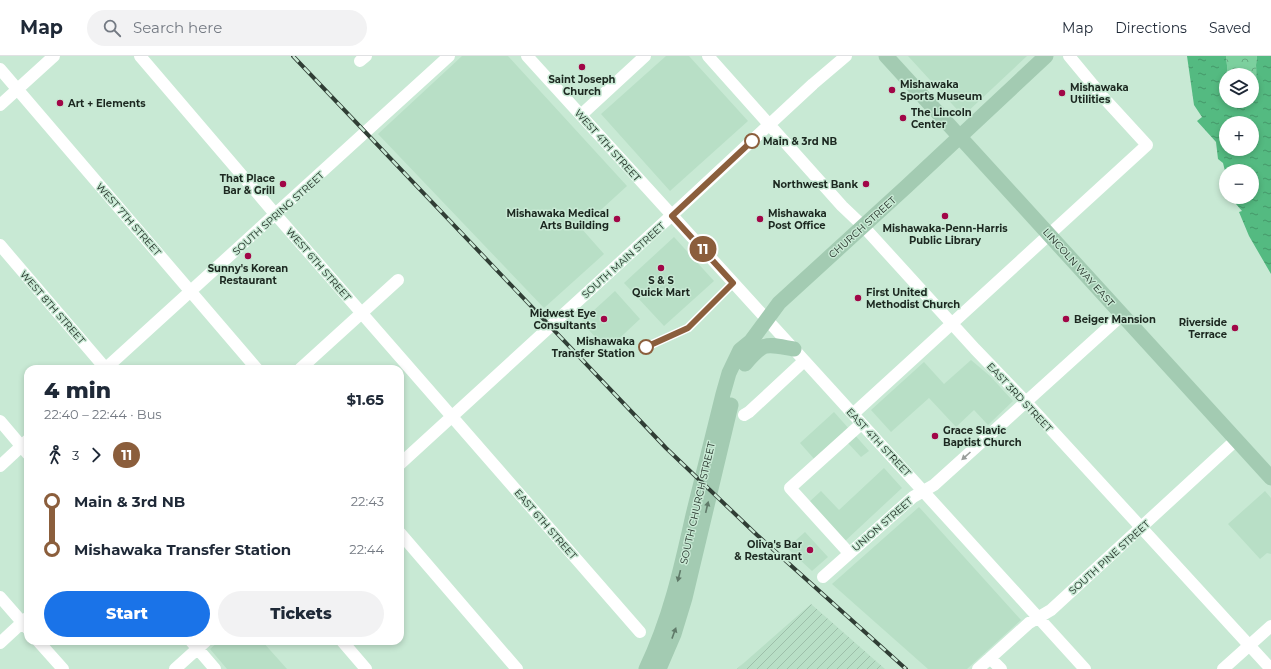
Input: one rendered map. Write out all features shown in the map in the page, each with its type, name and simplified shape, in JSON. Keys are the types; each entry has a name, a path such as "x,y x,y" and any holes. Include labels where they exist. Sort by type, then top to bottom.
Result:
{"main road":[{"name":"LINCOLN WAY EAST","path":"886,56 1271,478"},
{"name":"CHURCH STREET","path":"766,319 779,303 799,284 1046,56"},
{"name":"SOUTH CHURCH STREET","path":"646,669 657,646 674,595 729,373 740,350 751,342 766,319"},
{"name":"SOUTH CHURCH STREET","path":"659,669 672,640 683,605 738,378 749,354 751,342"},
{"path":"745,364 758,350 764,346 770,345 794,349"}],"street":[{"path":"0,105 54,56"},
{"name":"WEST 6TH STREET","path":"140,56 452,417"},
{"name":"SOUTH SPRING STREET","path":"110,365 449,56"},
{"name":"WEST 4TH STREET","path":"527,56 672,216"},
{"path":"581,115 646,56"},
{"name":"EAST 3RD STREET","path":"708,56 842,206 863,226 1271,669"},
{"name":"SOUTH MAIN STREET","path":"404,460 846,56"},
{"path":"853,414 1147,145 1069,56"},
{"name":"WEST 7TH STREET","path":"0,69 254,365"},
{"name":"EAST 4TH STREET","path":"672,216 1085,669"},
{"name":"WEST 8TH STREET","path":"0,245 103,365"},
{"path":"304,365 398,280"},
{"name":"UNION STREET","path":"823,577 913,497 934,485 1122,315"},
{"path":"744,415 804,361"},
{"name":"EAST 6TH STREET","path":"452,417 640,632"},
{"path":"0,421 24,445"},
{"path":"849,553 790,488 861,424"},
{"name":"SOUTH PINE STREET","path":"978,669 1028,624 1051,610 1236,440"},
{"path":"0,466 24,448"},
{"path":"404,539 517,669"},
{"path":"0,596 24,621"},
{"path":"0,643 24,625"},
{"path":"1222,669 1271,626"},
{"path":"42,645 63,669"},
{"path":"175,669 196,645"},
{"path":"199,645 215,669"},
{"path":"345,645 366,669"},
{"path":"990,658 1001,669"}],"shaded area":[{"path":"462,56 508,56 627,186 581,228 604,254 544,308 378,134"},
{"path":"666,56 689,56 748,121 670,191 601,114"},
{"path":"908,56 1027,56 963,116"},
{"path":"674,237 714,281 664,326 624,283"},
{"path":"615,291 640,319 609,348 604,346 581,322"},
{"path":"971,360 990,376 1013,401 988,425 974,410 956,427 929,398 891,432 871,410 924,362 944,384"},
{"path":"834,412 850,430 816,461 800,443"},
{"path":"854,434 869,451 861,457 846,441"},
{"path":"884,468 902,488 844,542 808,503 821,491 839,510"},
{"path":"1265,491 1271,498 1271,554 1267,553 1260,559 1228,524"},
{"path":"919,507 1021,620 967,669 928,669 832,584"},
{"name":"Oliva's Bar & Restaurant","path":"805,532 828,557 812,571 787,548"},
{"path":"811,604 885,669 737,669"},
{"path":"214,645 266,645 287,669 227,669 210,649"}],"green space":[{"path":"1226,56 1257,56 1256,68 1227,68"}],"water":[{"path":"1187,56 1226,56 1227,68 1219,68 1219,108 1259,108 1259,68 1256,68 1257,56 1271,56 1271,274 1249,236 1239,212 1242,211 1236,204 1259,204 1259,164 1223,164 1218,159 1216,142 1197,121 1202,117 1194,105"}],"railway":[{"path":"293,56 666,448 757,535 906,669"}],"bus line":[{"name":"11","path":"646,347 688,328 733,283 672,216 752,141"}],"place":[{"name":"Saint Joseph Church","path":"582,67"},
{"name":"Mishawaka Sports Museum","path":"892,90"},
{"name":"Mishawaka Utilities","path":"1062,93"},
{"name":"Art + Elements","path":"60,103"},
{"name":"The Lincoln Center","path":"903,118"},
{"name":"Main & 3rd NB","path":"752,141"},
{"name":"That Place Bar & Grill","path":"283,184"},
{"name":"Northwest Bank","path":"866,184"},
{"name":"Mishawaka-Penn-Harris Public Library","path":"945,216"},
{"name":"Mishawaka Medical Arts Building","path":"617,219"},
{"name":"Mishawaka Post Office","path":"760,219"},
{"name":"Sunny's Korean Restaurant","path":"248,256"},
{"name":"S & S Quick Mart","path":"661,268"},
{"name":"First United Methodist Church","path":"858,298"},
{"name":"Midwest Eye Consultants","path":"604,319"},
{"name":"Beiger Mansion","path":"1066,319"},
{"name":"Riverside Terrace","path":"1235,328"},
{"name":"Mishawaka Transfer Station","path":"646,347"},
{"name":"Grace Slavic Baptist Church","path":"935,436"},
{"name":"Oliva's Bar & Restaurant","path":"810,550"}]}
